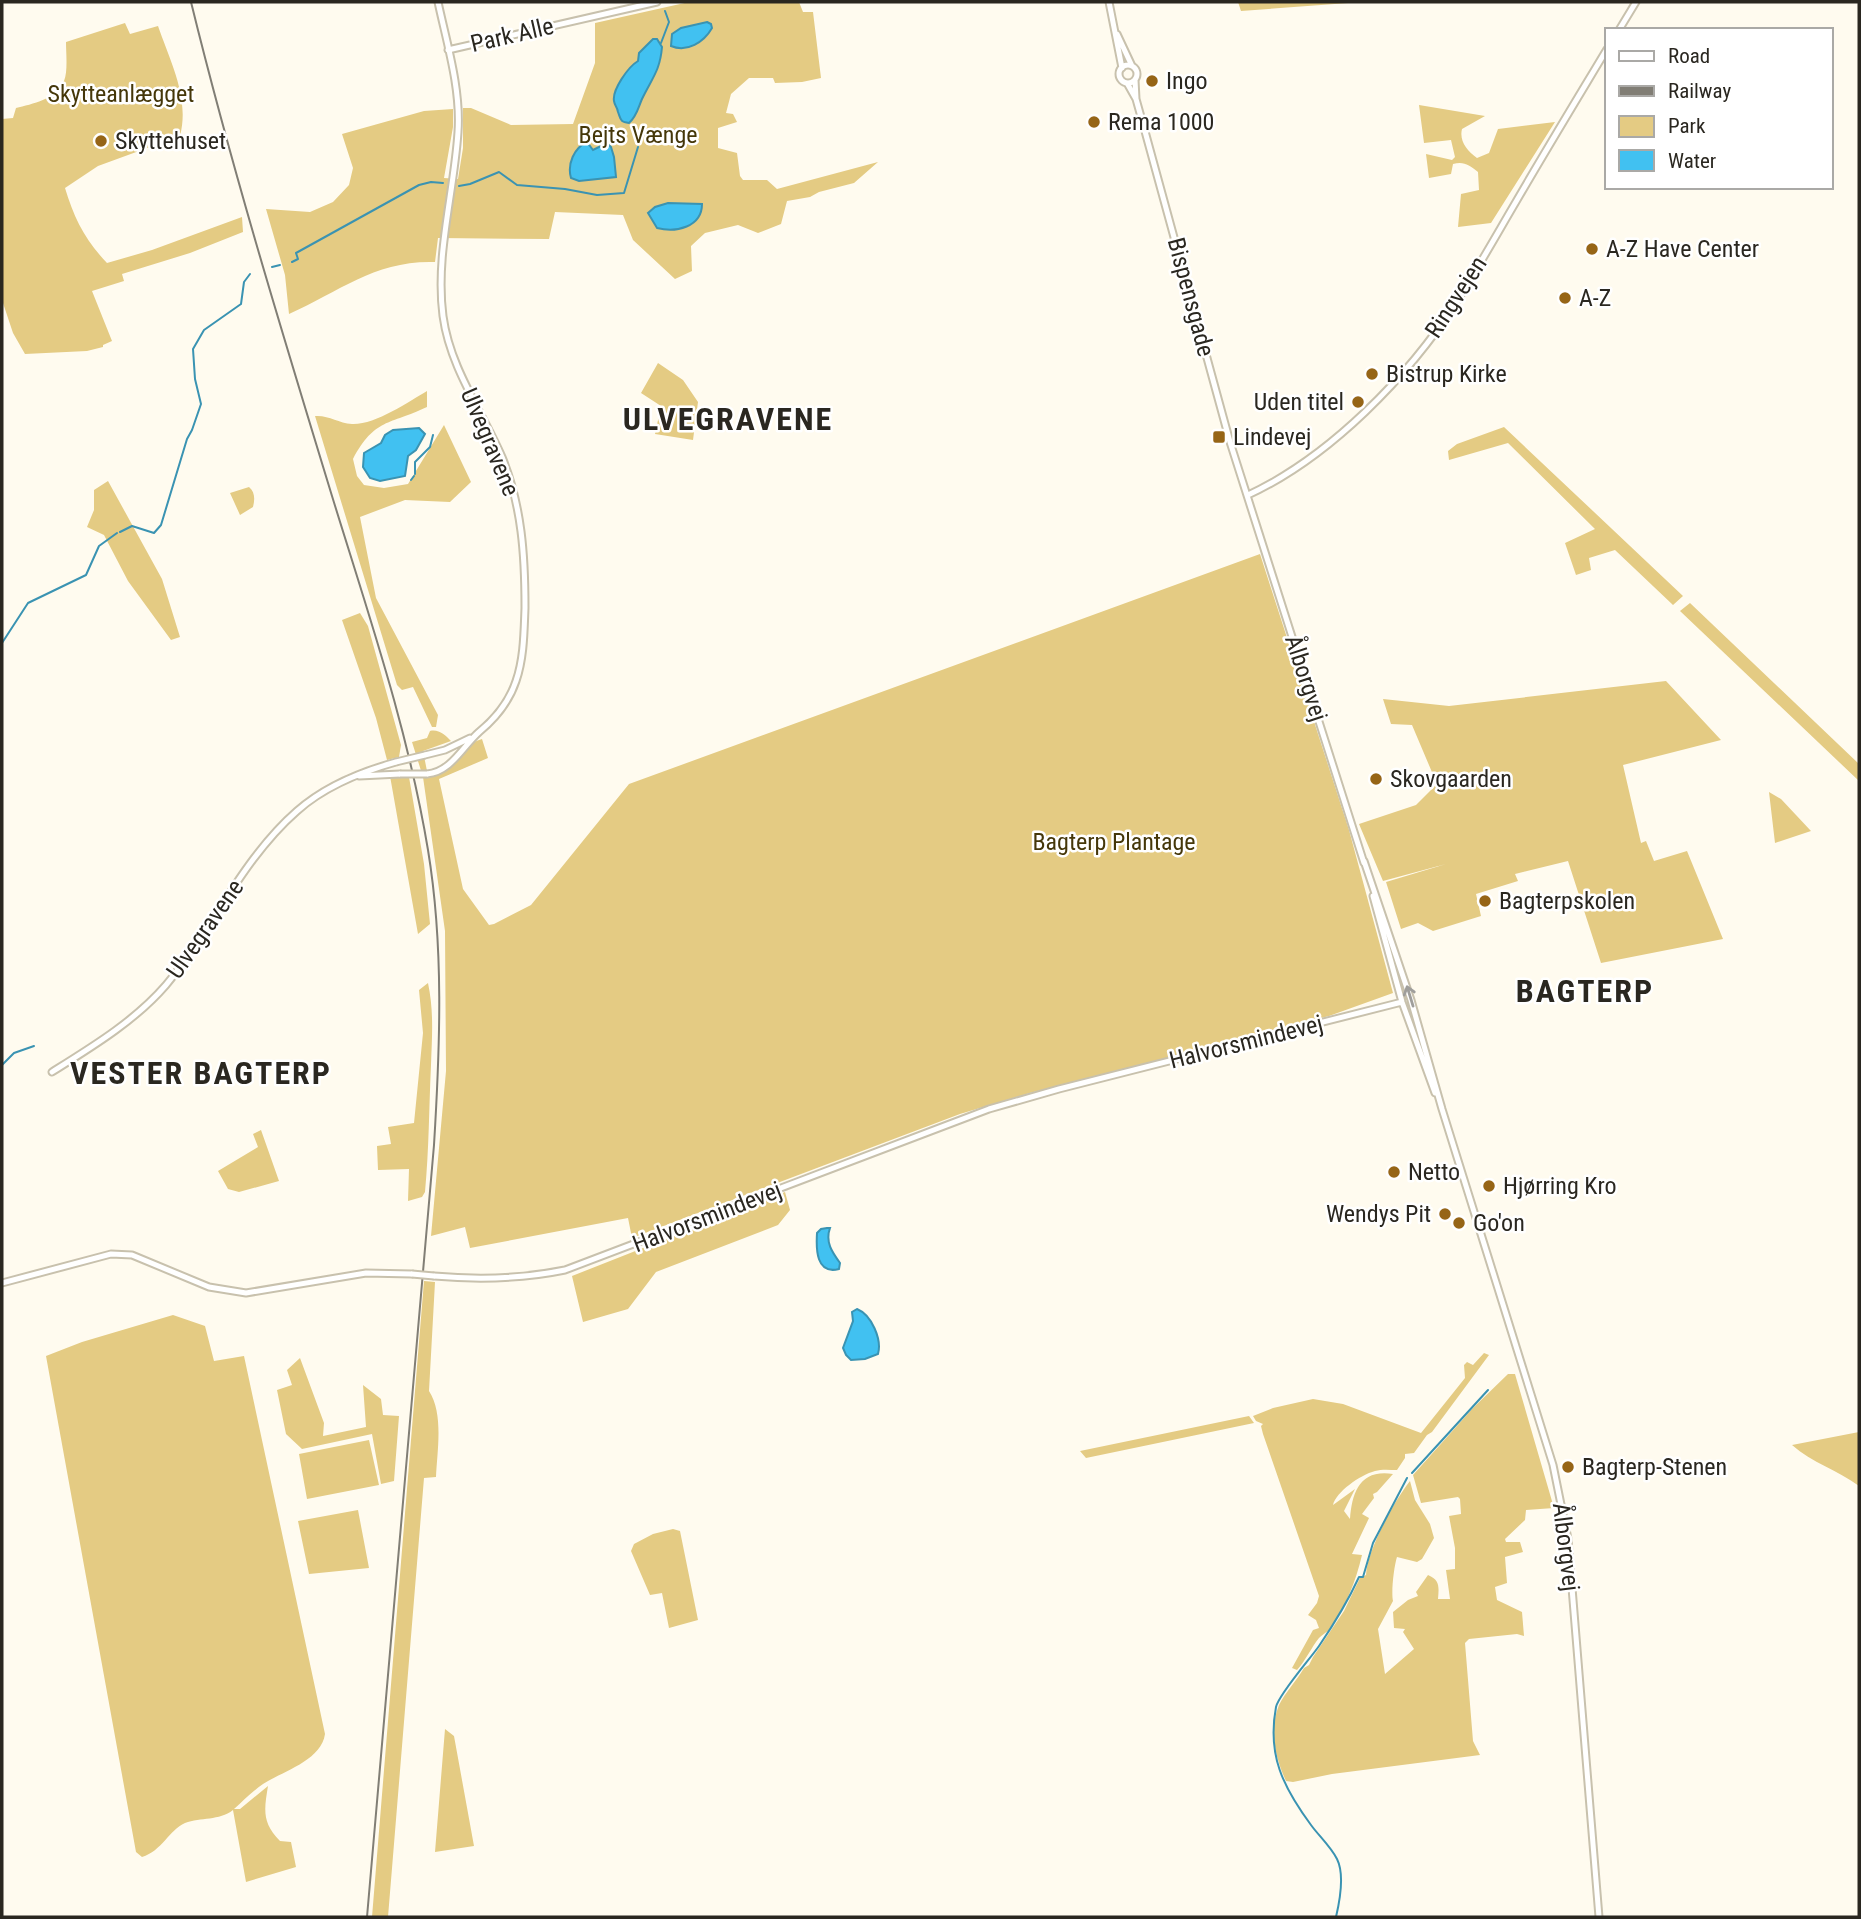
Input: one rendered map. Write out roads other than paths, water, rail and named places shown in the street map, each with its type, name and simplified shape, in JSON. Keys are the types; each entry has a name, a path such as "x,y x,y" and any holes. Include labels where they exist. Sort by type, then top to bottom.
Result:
{"street":[{"name":"Ulvegravene","path":"349,778 373,774 428,774 442,770 499,713 517,679 523,655 525,571 522,532 510,479 490,432 461,376 443,319 441,269 458,132 458,110 438,2"},
{"name":"Park Alle","path":"448,50 657,2"},
{"path":"1110,2 1122,68 1120,75 1127,83 1135,80 1137,72 1117,34"},
{"path":"1620,28 1636,2"},
{"name":"Ringvejen","path":"1248,495 1296,468 1324,447 1387,388 1418,354 1456,302 1605,52"},
{"path":"1122,68 1132,66"},
{"name":"Bispensgade","path":"1135,80 1136,99 1225,424 1248,495"},
{"name":"Bispensgade","path":"1127,83 1136,99"},
{"name":"Ålborgvej","path":"1248,495 1411,1000 1442,1109 1535,1404 1563,1505 1569,1546 1599,1917"},
{"name":"Ulvegravene","path":"52,1072 128,1021 146,1005 173,976 261,850 298,810 349,778 396,762 445,750 476,735"},
{"name":"Ålborgvej","path":"1364,861 1402,1002 1442,1109"},
{"name":"Halvorsmindevej","path":"2,1283 111,1254 132,1255 209,1287 246,1293 366,1273 493,1279 527,1277 565,1270 1008,1103 1402,1002"}],"water":[{"path":"707,22 712,28 700,42 683,48 671,46 672,34 681,28"},
{"path":"653,39 657,39 662,47 657,68 634,118 629,123 624,122 620,119 614,96 625,73 638,61 639,53"},
{"path":"587,142 593,150 607,143 611,147 616,177 579,181 571,178 573,157 578,148"},
{"path":"668,203 702,204 701,212 693,223 680,229 657,228 648,213 655,207"},
{"path":"419,428 425,434 416,450 408,456 405,476 380,481 370,478 363,467 364,453 381,443 385,435 393,430"},
{"path":"830,1228 829,1242 840,1263 839,1269 831,1270 819,1259 817,1246 817,1233 821,1229"},
{"path":"857,1309 871,1322 879,1348 878,1354 851,1360 843,1348 853,1321 852,1312"}],"waterway":[{"path":"661,43 669,22 665,11"},
{"path":"459,186 499,172 517,185 597,195 624,193 638,147"},
{"path":"292,262 298,259 296,253 419,185 443,183"},
{"path":"272,267 280,265"},
{"path":"120,532 132,526 154,533 161,525 187,439 201,404 195,379 193,349 204,330 241,304 244,282 250,274"},
{"path":"415,474 415,462 430,447 433,435"},
{"path":"411,480 414,476"},
{"path":"2,643 28,603 86,575 99,546 117,533"},
{"path":"2,1065 14,1053 34,1046"},
{"path":"1412,1473 1488,1390"},
{"path":"1336,1917 1341,1872 1332,1850 1311,1825 1285,1784 1274,1740 1276,1707 1330,1629 1359,1577 1363,1577 1373,1543 1407,1478"}],"railway":[{"path":"191,2 258,250 373,628 410,760 428,850 437,923 439,1034 434,1145 367,1917"}],"place":[{"name":"Ingo","path":"1152,81"},
{"name":"Rema 1000","path":"1094,122"},
{"name":"Skyttehuset","path":"101,141"},
{"name":"A-Z Have Center","path":"1592,249"},
{"name":"A-Z","path":"1565,298"},
{"name":"Bistrup Kirke","path":"1372,374"},
{"name":"Uden titel","path":"1358,402"},
{"name":"Lindevej","path":"1219,437"},
{"name":"Skovgaarden","path":"1376,779"},
{"name":"Bagterpskolen","path":"1485,901"},
{"name":"Netto","path":"1394,1172"},
{"name":"Hjørring Kro","path":"1489,1186"},
{"name":"Wendys Pit","path":"1445,1214"},
{"name":"Go'on","path":"1459,1223"},
{"name":"Bagterp-Stenen","path":"1568,1467"}],"district":[{"name":"ULVEGRAVENE","path":"728,419"},
{"name":"BAGTERP","path":"1585,991"},
{"name":"VESTER BAGTERP","path":"201,1073"}],"park label":[{"name":"Skytteanlægget","path":"121,94"},
{"name":"Bejts Vænge","path":"638,135"},
{"name":"Bagterp Plantage","path":"1114,842"}]}
